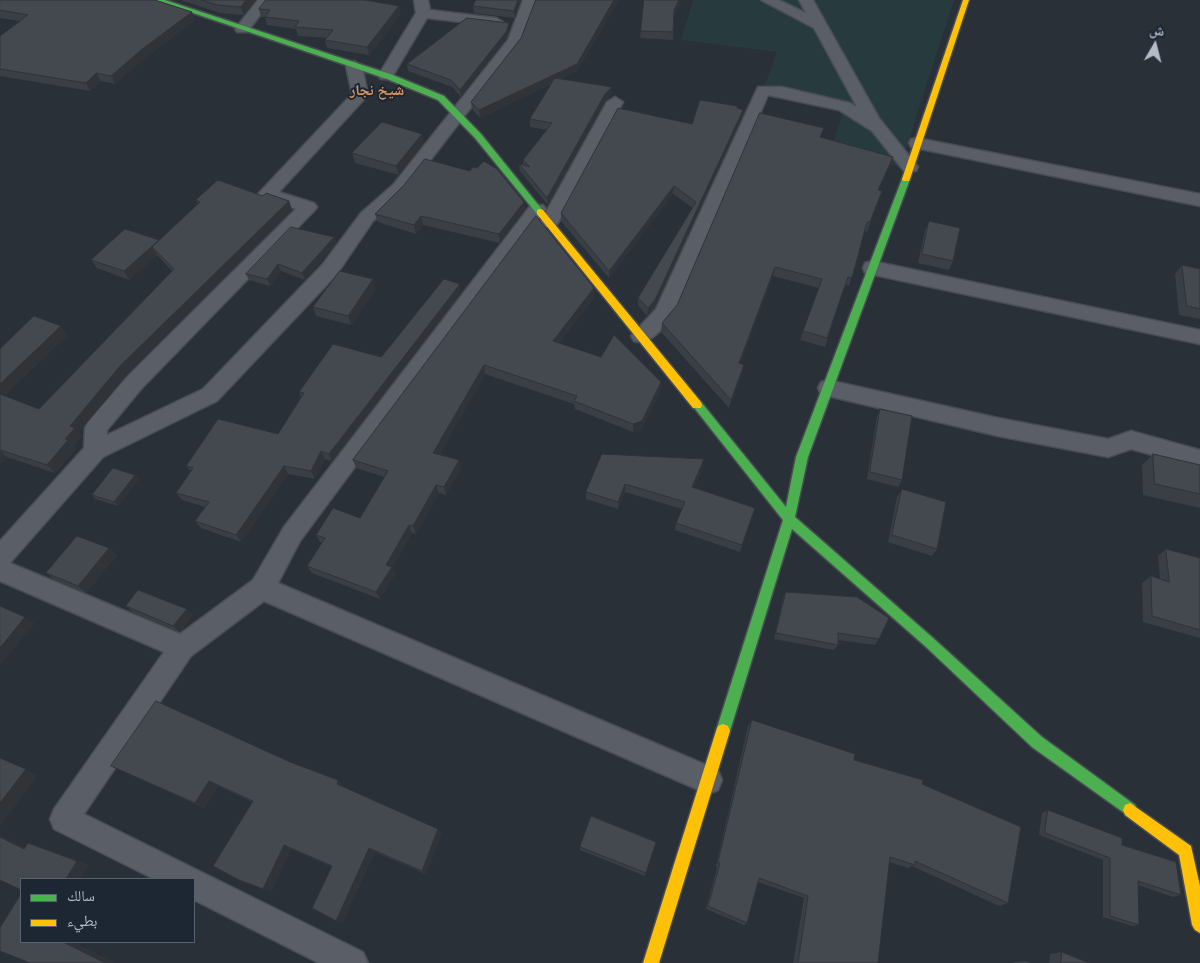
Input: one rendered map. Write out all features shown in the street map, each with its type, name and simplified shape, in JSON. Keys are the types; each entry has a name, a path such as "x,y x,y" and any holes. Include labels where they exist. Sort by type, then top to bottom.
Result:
{"street":[{"path":"158,0 386,76 441,98 478,136 789,518 1037,742 1186,851 1200,925"},
{"path":"242,29 265,0"},
{"path":"0,558 95,451 210,395 330,268 368,217 400,189 515,41 530,0"},
{"path":"768,0 822,26"},
{"path":"806,0 879,128 910,167"},
{"path":"651,963 789,518 802,457 910,167 966,0"},
{"path":"386,76 422,7 522,25"},
{"path":"95,451 96,428 135,382 308,207 267,194 360,95 354,66"},
{"path":"641,336 664,313 763,90 782,92 844,106 879,128"},
{"path":"183,878 64,819 182,647 262,588 292,534 543,216 615,102"},
{"path":"917,143 1200,200"},
{"path":"872,268 1200,337"},
{"path":"828,388 998,427 1108,448 1131,440 1200,459"},
{"path":"0,570 182,647"},
{"path":"262,588 708,780"},
{"path":"195,884 352,963"}],"green space":[{"path":"693,0 954,0 900,167 831,149 844,110 762,93 777,52 681,40"}],"building":[{"path":"0,0 155,0 192,12 141,50 111,76 96,73 86,83 0,69 0,36 28,15 0,10"},
{"path":"202,0 246,0 241,7 217,5"},
{"path":"266,0 365,0 399,6 367,47 325,40 333,30 295,27 299,21 265,17 270,10 259,9"},
{"path":"476,0 518,0 514,11 473,6"},
{"path":"536,0 614,0 577,64 479,110 471,102 521,38"},
{"path":"644,0 679,0 674,10 673,32 641,31"},
{"path":"467,18 509,23 506,32 460,90 451,80 407,64 464,20"},
{"path":"555,78 612,87 605,94 547,198 519,164 530,167 523,160 552,123 530,119"},
{"path":"700,100 737,106 737,108 743,110 655,300 648,308 638,298 696,202 674,186 609,271 561,213 618,108 692,124"},
{"path":"760,113 824,128 820,137 893,157 878,190 882,191 870,222 867,222 852,278 848,277 827,338 803,331 822,279 775,267 739,363 744,365 731,400 662,323 677,305"},
{"path":"382,122 422,134 396,166 352,153"},
{"path":"425,159 470,171 473,167 477,168 484,161 497,169 524,202 499,234 421,216 414,225 375,214 404,185"},
{"path":"218,180 263,196 266,193 289,201 120,366 70,426 75,428 65,439 68,440 47,465 0,450 0,394 39,409 174,269 152,247 200,202 196,200"},
{"path":"536,216 594,288 553,341 601,357 614,335 661,382 642,421 633,424 574,401 577,396 484,365 433,453 459,460 444,487 436,485 413,526 409,525 386,565 392,567 376,592 307,566 325,538 316,535 333,508 360,518 388,471 353,460"},
{"path":"929,221 960,228 953,261 922,254"},
{"path":"291,227 334,237 302,273 278,264 267,279 246,274"},
{"path":"125,229 159,240 124,271 91,260"},
{"path":"1182,265 1200,269 1200,309 1187,306"},
{"path":"340,271 373,279 348,316 313,307"},
{"path":"444,279 460,284 329,454 321,451 311,471 284,466 236,535 195,521 209,502 176,493 193,468 186,466 218,419 278,434 304,393 299,392 333,344 381,357"},
{"path":"34,316 61,326 0,384 0,349"},
{"path":"880,409 912,416 902,480 870,472"},
{"path":"602,454 704,459 692,487 755,508 742,545 676,523 685,502 625,484 618,502 586,492"},
{"path":"1153,454 1200,465 1200,494 1155,484"},
{"path":"113,468 135,475 114,502 92,495"},
{"path":"902,489 946,502 937,549 892,535"},
{"path":"77,536 109,548 78,586 46,573"},
{"path":"1166,549 1200,558 1200,630 1152,616 1151,576 1169,582"},
{"path":"138,590 187,609 173,626 126,606"},
{"path":"786,592 857,597 889,618 879,639 838,633 838,645 776,633"},
{"path":"0,606 25,617 0,648"},
{"path":"156,701 290,762 338,780 337,784 438,829 422,871 369,848 336,921 312,908 332,866 284,845 263,889 239,880 213,866 253,801 209,781 195,803 111,766"},
{"path":"752,720 855,754 854,760 923,780 922,784 1021,827 1008,903 915,861 915,865 890,857 878,963 798,963 808,896 759,878 747,923 708,906 720,863 718,863"},
{"path":"0,758 26,769 0,803"},
{"path":"1048,810 1122,838 1122,845 1176,862 1181,895 1138,881 1139,925 1110,916 1110,858 1045,833"},
{"path":"591,816 656,842 646,873 580,847"},
{"path":"0,837 24,849 28,843 77,861 67,878 20,878 20,890 0,880"},
{"path":"20,896 20,943 65,943 105,963 30,963 0,951 0,928"},
{"path":"1062,952 1089,963 1061,963"}],"traffic: fast":[{"path":"158,0 390,77 441,98 478,136 540,212"},
{"path":"723,731 789,519 802,457 906,179"},
{"path":"697,405 789,519 929,642 1037,742 1130,810"}],"traffic: slow":[{"path":"906,179 966,0"},
{"path":"540,212 697,405"},
{"path":"651,963 723,731"},
{"path":"1130,810 1186,851 1200,925"}],"district":[{"name":"شيخ نجار","path":"377,91"}]}
